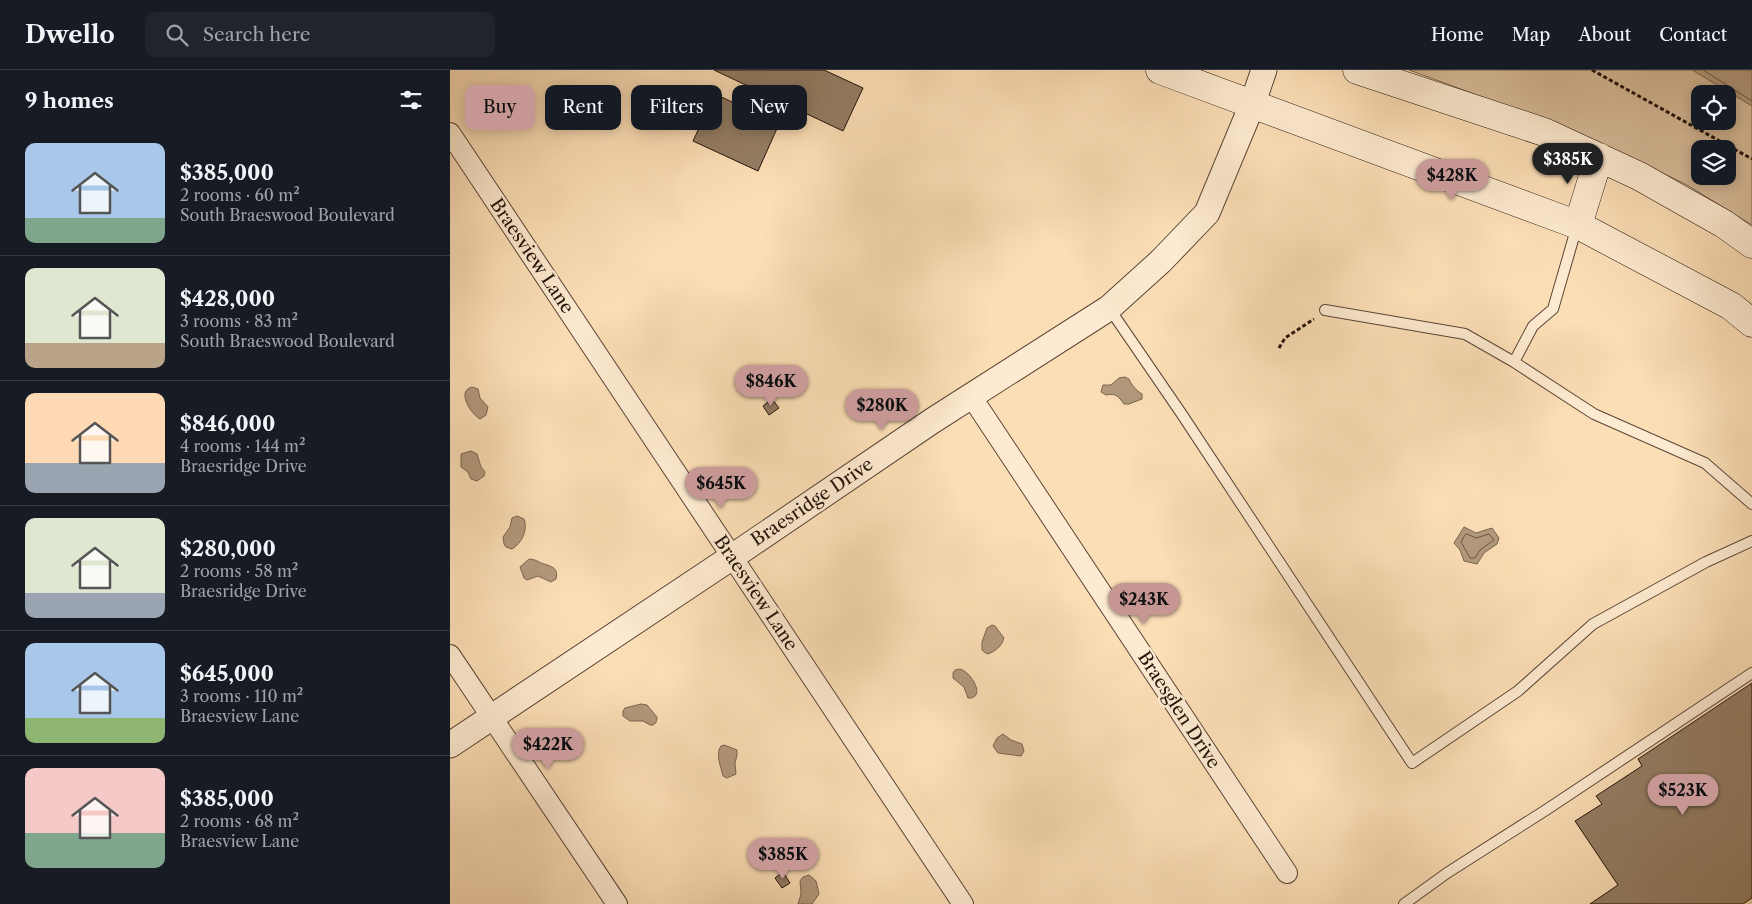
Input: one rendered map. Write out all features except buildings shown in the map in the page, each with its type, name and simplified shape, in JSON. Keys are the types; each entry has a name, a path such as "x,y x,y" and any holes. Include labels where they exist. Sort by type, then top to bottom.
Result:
{"main road":[{"path":"1160,70 1578,225 1731,306 1752,323"},
{"path":"1357,70 1544,132 1639,176 1724,224 1752,244"},
{"path":"1578,225 1599,157"}],"street":[{"name":"Braesridge Drive","path":"450,744 732,557 932,420 1109,308 1161,261 1207,213 1252,105 1264,70"},
{"name":"Braesview Lane","path":"450,133 963,904"},
{"name":"Braesglen Drive","path":"971,396 1287,873"},
{"path":"450,654 617,904"}],"lane":[{"path":"1514,362 1533,326 1553,309 1578,225"},
{"path":"1109,308 1181,413 1412,763 1518,691 1593,624 1706,562 1752,541"},
{"path":"1326,310 1465,334 1514,362 1594,414 1705,463 1752,504"},
{"path":"1404,904 1752,673"}],"path":[{"path":"1592,70 1752,159"},
{"path":"1279,348 1285,338 1326,310"}],"shaded area":[{"path":"1409,70 1752,70 1752,225 1687,185 1575,131"}],"water":[{"path":"1692,70 1752,70 1752,106 1736,96 1736,85 1717,85"},
{"path":"749,366 771,371 774,378 768,388 761,390 756,385 757,381 742,376 740,373 741,369"},
{"path":"1125,377 1142,394 1142,399 1124,404 1116,396 1112,394 1106,395 1101,392 1103,385 1111,385 1119,378"},
{"path":"472,387 478,389 480,398 488,407 486,415 480,419 469,408 465,398 467,389"},
{"path":"471,451 477,454 481,467 485,472 484,476 477,481 471,479 468,472 461,467 461,454"},
{"path":"517,516 524,519 525,532 519,543 512,549 506,547 503,537 510,527 512,518"},
{"path":"1464,527 1476,533 1492,528 1499,538 1497,544 1484,553 1477,564 1464,561 1460,550 1454,543"},
{"path":"529,559 555,569 556,579 551,582 538,576 527,580 524,578 520,567"},
{"path":"992,625 995,626 1004,638 998,648 987,654 982,650 982,642 987,628"},
{"path":"960,669 969,675 976,685 976,694 973,697 968,698 964,687 953,678 955,670"},
{"path":"641,704 647,705 657,717 654,724 650,725 643,721 630,721 623,716 625,708"},
{"path":"1003,734 1011,740 1022,744 1024,751 1021,756 998,753 993,746 997,738"},
{"path":"724,745 737,750 736,774 727,778 723,776 718,757 719,749"},
{"path":"809,875 816,881 819,894 812,904 798,904 801,894 800,881 803,877"}]}
